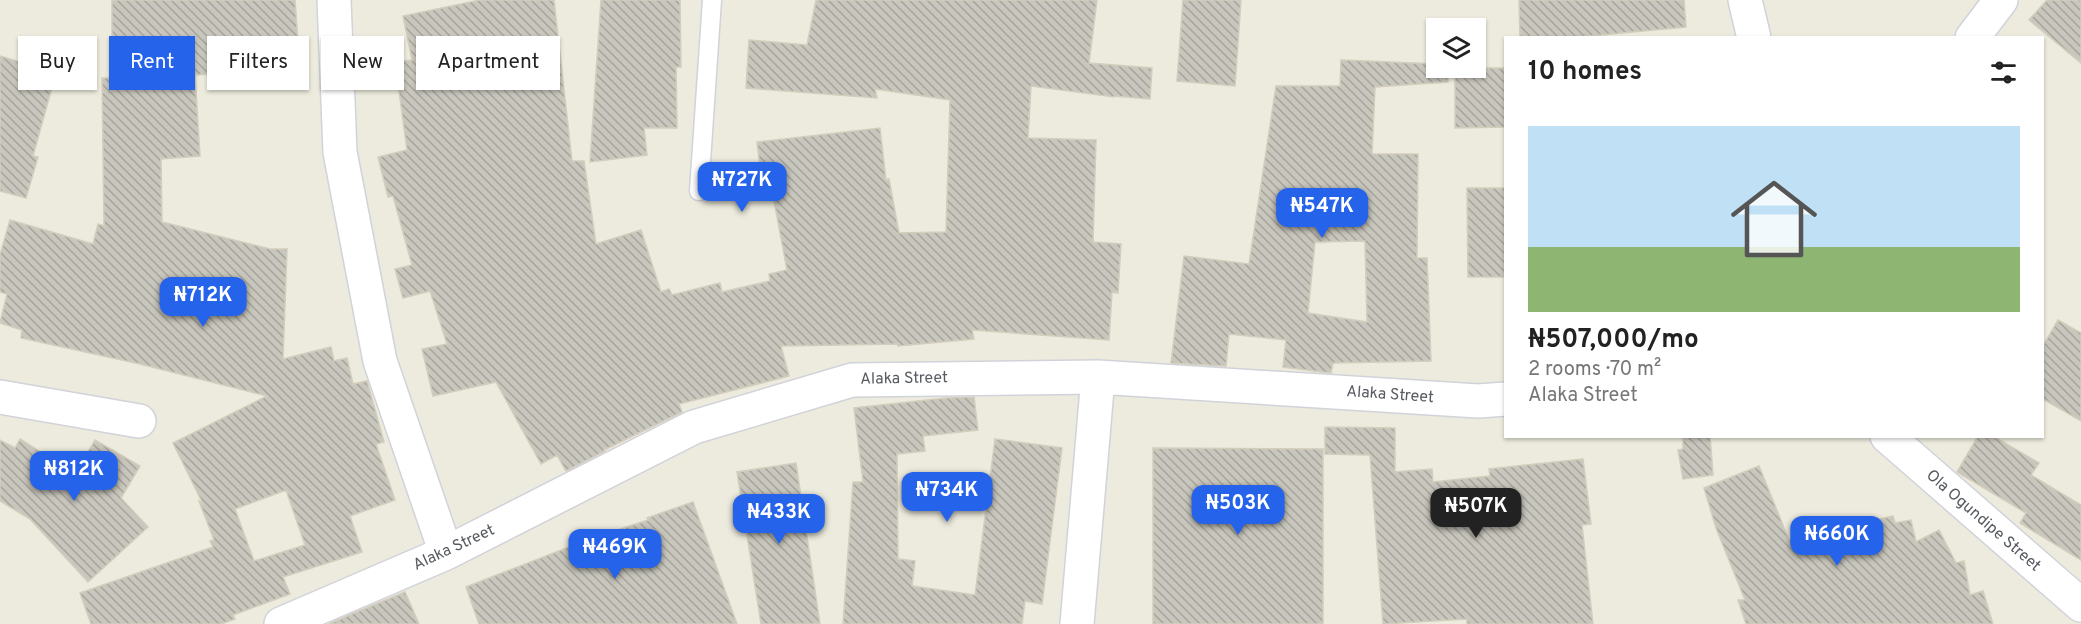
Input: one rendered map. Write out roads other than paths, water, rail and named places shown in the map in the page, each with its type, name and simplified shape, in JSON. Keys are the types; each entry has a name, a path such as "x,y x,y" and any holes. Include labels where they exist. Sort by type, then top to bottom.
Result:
{"street":[{"path":"334,0 340,152 380,360 446,553"},
{"path":"1745,0 1754,36"},
{"path":"1974,36 2001,0"},
{"path":"1077,624 1098,377"},
{"name":"Alaka Street","path":"281,624 446,553 694,427 852,380 1098,377 1478,401 1504,399"},
{"path":"0,398 139,421"},
{"name":"Ola Ogundipe Street","path":"1889,438 2081,605"}],"lane":[{"path":"699,191 712,0"}]}
